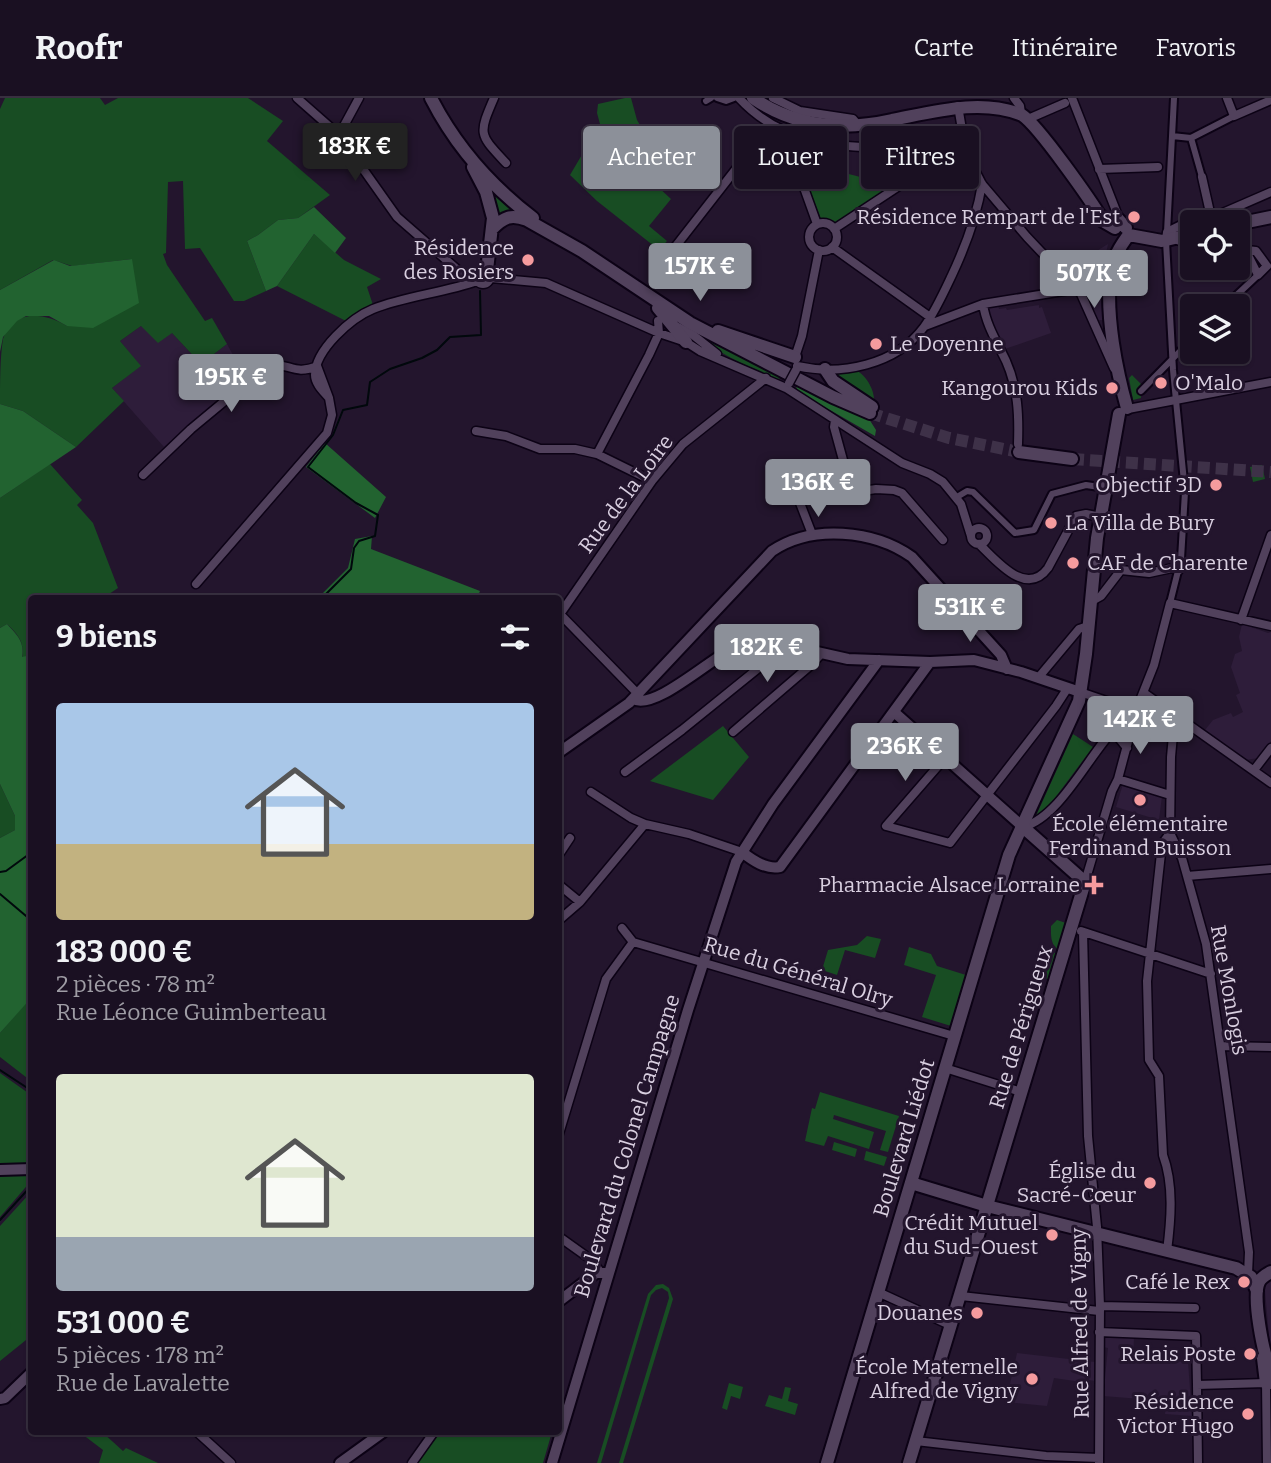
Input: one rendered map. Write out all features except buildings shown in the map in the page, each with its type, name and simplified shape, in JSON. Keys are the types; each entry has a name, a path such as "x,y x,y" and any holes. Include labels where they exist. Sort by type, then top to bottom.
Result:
{"main road":[{"path":"431,98 465,151 492,207 492,229 481,276"},
{"path":"437,98 466,144 500,186 582,251"},
{"path":"753,98 800,121 833,126 858,126 958,106 993,105 1024,117 1106,225 1169,237 1180,236"},
{"path":"465,151 511,201 582,251 709,327 796,364"},
{"path":"492,229 505,217 517,216 582,251"},
{"path":"1250,221 1271,217"},
{"path":"1121,229 1110,277 1119,381 1125,412"},
{"path":"601,263 663,312 687,342"},
{"path":"601,263 690,323 833,397 871,410 833,381 825,369"},
{"name":"Boulevard Liédot","path":"827,1463 1009,855 1074,715 1073,690 1088,626 1101,517 1115,435 1125,412"},
{"path":"1018,448 1072,459"},
{"path":"1023,827 1085,882"},
{"name":"Rue de Périgueux","path":"909,1463 1021,1092 1077,930 1085,882"},
{"path":"911,1183 987,1206 1244,1270 1271,1271"},
{"path":"1244,1270 1255,1283 1257,1291 1268,1383"},
{"path":"1257,1291 1259,1281 1271,1271"},
{"path":"1263,1350 1271,1368"}],"street":[{"path":"297,98 339,135 397,218 458,269 481,276 546,283 659,333 687,342 763,380 785,386 902,463 937,478 957,497 974,542 983,542"},
{"path":"339,135 359,98"},
{"path":"494,98 482,125 483,134 506,163"},
{"path":"717,98 726,101 734,98"},
{"path":"739,98 774,126"},
{"path":"773,98 800,111 853,119 858,126"},
{"path":"1014,98 1024,117 1068,100 1099,169 1121,229"},
{"path":"1174,98 1169,237 1172,358 1185,492 1181,559 1170,603 1271,626"},
{"path":"1227,98 1234,116"},
{"path":"1172,136 1191,138 1271,100"},
{"path":"958,106 961,126"},
{"path":"672,251 771,124"},
{"path":"1191,138 1209,210"},
{"path":"1099,169 1171,167"},
{"path":"979,177 1027,237 1084,299 1119,381"},
{"path":"796,364 825,369 862,366 878,361 904,346 925,326 973,227 982,184"},
{"path":"804,189 817,224"},
{"path":"834,229 895,189"},
{"path":"1229,210 1271,192"},
{"path":"817,224 828,224 834,229 836,238 832,247 819,250 811,245 809,236 817,224"},
{"path":"1169,237 1180,226"},
{"path":"1169,237 1180,241"},
{"path":"832,247 930,317"},
{"path":"785,386 796,364 819,250"},
{"path":"1238,294 1269,267 1260,254 1250,251"},
{"path":"1250,263 1258,275"},
{"path":"453,288 460,275 458,269"},
{"path":"196,584 327,433 332,415 329,398 315,378 323,350 363,314 453,288 481,276"},
{"path":"925,326 983,304 1076,289"},
{"path":"983,304 984,313 1014,386 1019,415 1018,448"},
{"path":"632,320 673,324 693,335 725,361"},
{"path":"597,454 659,333 658,321"},
{"path":"1141,391 1180,350"},
{"path":"143,475 191,429 268,365 278,364 298,371 317,366"},
{"name":"Rue de la Loire","path":"562,612 652,481 683,444 763,380"},
{"path":"1125,412 1143,405 1271,382"},
{"path":"835,420 834,427 852,493"},
{"path":"476,431 506,436 540,449 575,449 597,454 652,481"},
{"path":"957,497 967,491 973,492 1015,533 1034,530 1052,494 1087,485 1106,488"},
{"path":"812,534 800,508 800,503 804,500 884,488 902,493 943,540"},
{"path":"965,516 977,528 985,531 983,542 996,560 1014,576 1028,579 1039,577 1048,568 1076,516 1086,514 1101,517"},
{"path":"971,536 977,528"},
{"path":"562,749 636,696 766,557 782,545 812,534 876,540 901,549 912,557 1001,655 1021,672"},
{"path":"1241,620 1271,535"},
{"path":"1092,601 1101,596 1121,570 1149,573 1172,568 1179,570"},
{"name":"Rue de Périgueux","path":"1085,882 1118,779 1136,711 1154,665 1170,603"},
{"path":"562,619 641,701 670,689 746,640 760,638 848,659 930,663 974,660 1021,672 1136,711"},
{"path":"1038,678 1079,629 1088,626"},
{"path":"625,772 682,730 776,654 783,645"},
{"path":"733,732 821,654"},
{"path":"1001,655 1007,669"},
{"name":"Boulevard du Colonel Campagne","path":"563,1409 728,885 750,838 879,660"},
{"path":"591,792 631,818 742,852 775,869 785,860 930,663"},
{"path":"945,758 886,826 950,843 1056,706 1073,690"},
{"path":"1144,693 1271,783"},
{"path":"894,712 1023,827 1036,823 1055,804 1110,734 1118,737 1127,748"},
{"name":"Rue Monlogis","path":"1178,716 1174,723 1171,757 1170,833 1182,858 1206,944 1247,1239 1244,1270"},
{"path":"1254,771 1271,748"},
{"path":"1118,779 1170,795"},
{"path":"562,918 580,902 646,824"},
{"path":"1167,1251 1172,1214 1167,1166 1163,1155 1159,1076 1149,1060 1147,981 1162,844 1170,833"},
{"path":"562,850 570,838"},
{"path":"728,885 741,866 761,864"},
{"path":"1187,876 1271,869"},
{"path":"562,887 580,902"},
{"path":"562,1125 609,972 633,942 622,928"},
{"path":"1077,930 1211,974"},
{"name":"Rue Alfred de Vigny","path":"1077,930 1088,1136 1097,1234 1100,1309 1099,1461"},
{"name":"Rue du Général Olry","path":"633,942 954,1036"},
{"path":"1221,1046 1271,1047"},
{"path":"945,1068 1021,1092"},
{"path":"0,1170 28,1169"},
{"path":"562,1239 604,1272 562,1299"},
{"path":"878,1292 952,1326"},
{"path":"961,1296 1100,1309 1195,1308"},
{"path":"1099,1332 1196,1336 1198,1463"},
{"path":"0,1399 5,1398 5,1392 28,1374"},
{"path":"1198,1385 1268,1383 1267,1463"},
{"path":"200,1435 231,1463"},
{"path":"340,1463 379,1435"},
{"path":"412,1463 432,1435"},
{"name":"Boulevard du Colonel Campagne","path":"552,1463 558,1435"},
{"path":"916,1441 1045,1460 1099,1461"}],"shaded area":[{"path":"1108,244 1102,273 1104,320 1096,320 1085,292 1064,271"},
{"path":"1039,305 1051,333 1002,350 985,312 989,307 998,306 999,309 1007,310"},
{"path":"141,326 172,333 201,364 227,344 245,377 164,447 112,388 140,366 120,341"},
{"path":"1242,624 1271,632 1271,741 1259,758 1245,760 1205,730 1213,720 1231,713 1233,717 1243,712 1236,695 1240,693 1231,667 1235,654 1242,651 1239,637"},
{"name":"École élémentaire Ferdinand Buisson","path":"1123,784 1162,796 1159,820 1116,807"},
{"path":"1264,1279 1271,1279 1271,1359"},
{"path":"1104,1337 1134,1338 1133,1359 1188,1362 1192,1416 1165,1414 1166,1401 1103,1396 1108,1348 1103,1347"},
{"name":"École Maternelle Alfred de Vigny","path":"1017,1353 1095,1362 1095,1381 1089,1380 1088,1383 1054,1378 1047,1406 1006,1402"}],"green space":[{"path":"5,98 100,98 105,105 118,98 248,98 283,121 267,141 330,195 298,218 278,220 247,241 266,291 244,301 234,301 200,248 185,249 183,181 168,182 166,253 163,254 167,265 205,321 212,318 227,344 201,364 172,333 158,343 141,326 120,341 141,366 112,388 124,401 76,447 23,411 0,404 3,339 15,322 31,316 49,318 67,326 132,259 72,266 53,260 0,290 0,109"},
{"path":"631,98 640,126 599,126 598,104"},
{"path":"583,153 583,188 570,175"},
{"path":"847,174 861,177 861,189 889,189 836,224 829,219 821,219 810,189 847,189"},
{"path":"486,181 519,214 504,211 497,219"},
{"path":"585,189 660,189 671,199 649,226 667,241 659,250"},
{"path":"314,207 346,238 335,253 314,234 277,286 266,291 247,241 278,220 298,218"},
{"path":"314,234 344,260 381,279 367,287 373,305 363,308 346,321 277,286"},
{"path":"132,259 139,303 93,328 67,326 49,316 26,316 17,321 3,337 0,352 0,290 54,260 70,266"},
{"path":"698,333 782,375 781,378 777,379 727,355 708,344"},
{"path":"855,370 869,383 874,401 834,375"},
{"path":"1132,375 1143,386 1140,390 1141,398 1133,400 1129,378"},
{"path":"796,384 869,419 876,430 875,436 797,391"},
{"path":"0,404 23,411 76,447 0,498"},
{"path":"325,443 386,497 375,518 306,467"},
{"path":"50,464 82,500 77,505 93,523 118,588 108,595 28,595 28,656 22,658 21,643 17,635 7,624 0,628 0,498"},
{"path":"1262,465 1265,479 1253,482 1250,467"},
{"path":"372,536 371,549 480,591 478,595 321,595 348,568 355,539"},
{"path":"7,624 21,643 22,657 28,656 28,1002 0,1033 0,838 15,830 15,816 0,784 0,628"},
{"path":"723,726 749,757 713,800 650,781"},
{"path":"1073,734 1093,747 1049,806 1035,818"},
{"path":"0,784 15,816 15,830 0,838"},
{"path":"1057,920 1066,923 1058,950 1052,942 1051,933 1051,926"},
{"path":"867,936 881,939 875,958 845,950 837,975 822,970 828,950 857,945"},
{"path":"909,947 931,954 937,966 966,975 951,1026 922,1017 936,975 904,965"},
{"path":"1057,952 1049,980 1038,973 1038,969 1044,960"},
{"path":"28,1000 28,1079 0,1057 0,1033"},
{"path":"0,1073 28,1093 28,1163 0,1163"},
{"path":"820,1092 899,1116 888,1152 880,1150 886,1131 834,1115 833,1119 874,1132 869,1149 828,1136 824,1146 805,1141 812,1108 815,1109"},
{"path":"834,1142 857,1149 855,1157 832,1150"},
{"path":"866,1151 887,1157 884,1166 864,1160"},
{"path":"28,1173 28,1184 0,1217 0,1174"},
{"path":"28,1195 28,1338 0,1361 0,1226"},
{"path":"663,1284 669,1288 673,1299 623,1463 619,1463 669,1298 668,1292 662,1288 651,1295 601,1463 597,1463 648,1294 656,1285"},
{"path":"729,1383 743,1387 740,1399 731,1396 727,1410 722,1408"},
{"path":"785,1387 791,1388 788,1401 798,1404 795,1415 765,1406 769,1395 782,1399"},
{"path":"83,1435 105,1435 123,1451 126,1448 158,1463 99,1463 103,1450"},
{"path":"435,1435 551,1435 543,1463 415,1463"}],"waterway":[{"path":"325,595 351,569 354,548 359,541 375,536 378,515 356,503 308,467 333,435 343,410 367,405 370,382 390,369 437,350 450,337 481,335 480,291"},
{"path":"0,872 6,871 28,855"},
{"path":"0,894 28,918"},
{"path":"0,1070 28,1088"},
{"path":"0,1220 28,1189"}],"tunnel":[{"path":"870,413 949,438 1019,452"},
{"path":"1072,459 1271,472"}],"place":[{"name":"Résidence Rempart de l'Est","path":"1134,217"},
{"name":"Résidence des Rosiers","path":"528,260"},
{"name":"Le Doyenne","path":"876,344"},
{"name":"O'Malo","path":"1161,383"},
{"name":"Kangourou Kids","path":"1112,388"},
{"name":"Objectif 3D","path":"1216,485"},
{"name":"La Villa de Bury","path":"1051,523"},
{"name":"CAF de Charente","path":"1073,563"},
{"name":"École élémentaire Ferdinand Buisson","path":"1140,800"},
{"name":"Pharmacie Alsace Lorraine","path":"1094,885"},
{"name":"Église du Sacré-Cœur","path":"1150,1183"},
{"name":"Crédit Mutuel du Sud-Ouest","path":"1052,1235"},
{"name":"Café le Rex","path":"1244,1282"},
{"name":"Douanes","path":"977,1313"},
{"name":"Relais Poste","path":"1250,1354"},
{"name":"École Maternelle Alfred de Vigny","path":"1032,1379"},
{"name":"Résidence Victor Hugo","path":"1248,1414"}]}
